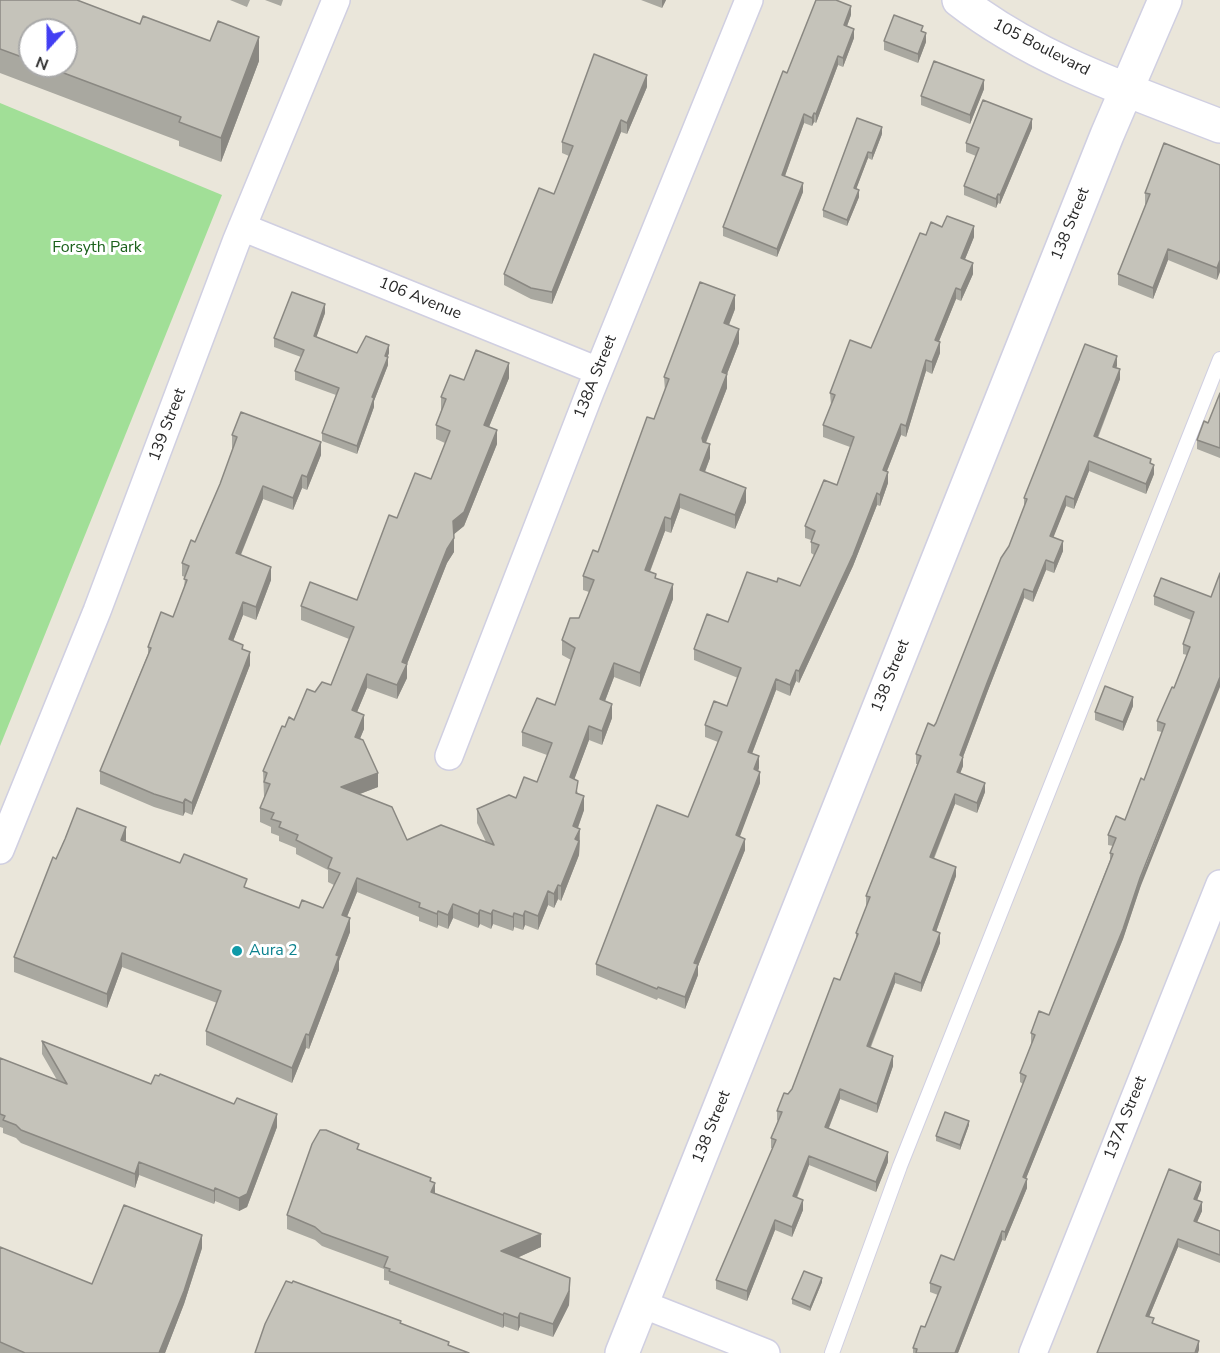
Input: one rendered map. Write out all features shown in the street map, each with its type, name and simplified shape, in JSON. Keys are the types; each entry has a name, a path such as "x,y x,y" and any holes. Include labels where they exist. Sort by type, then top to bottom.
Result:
{"street":[{"name":"139 Street","path":"0,850 101,601 242,227 336,0"},
{"name":"138A Street","path":"448,756 598,371 749,0"},
{"name":"105 Boulevard","path":"959,0 1002,31 1035,49 1127,90 1220,126"},
{"name":"138 Street","path":"622,1353 1102,146 1165,0"},
{"name":"106 Avenue","path":"242,227 598,371"},
{"name":"137A Street","path":"1033,1353 1220,884"},
{"path":"642,1304 765,1353"}],"lane":[{"path":"832,1353 900,1166 1220,359"}],"green space":[{"name":"Forsyth Park","path":"0,103 222,195 0,746"}],"building":[{"path":"0,0 77,0 140,24 143,16 210,41 218,21 259,37 221,138 179,122 181,117 77,78 78,18 18,18 18,56 0,49"},
{"path":"816,0 836,0 851,6 844,25 854,29 843,58 838,56 816,114 814,113 812,118 804,114 782,175 803,183 777,249 723,227 783,71 787,73"},
{"path":"894,15 923,26 921,31 926,33 918,54 884,41"},
{"path":"594,54 647,75 627,123 621,120 552,292 531,288 504,274 539,188 554,194 573,146 562,142"},
{"path":"934,61 984,80 970,115 921,96"},
{"path":"983,100 1032,119 1000,195 998,194 996,199 964,186 979,148 966,143"},
{"path":"857,118 882,127 872,153 868,152 854,188 859,190 847,220 823,210"},
{"path":"1164,143 1220,165 1220,260 1217,268 1168,249 1153,288 1118,274 1150,194 1145,193"},
{"path":"947,216 974,226 961,258 973,263 961,290 956,288 935,340 940,342 932,362 926,360 906,426 901,424 883,470 888,472 880,495 877,493 853,555 799,671 796,670 790,685 776,679 748,752 759,756 754,769 760,772 736,835 745,839 694,963 698,964 685,997 658,987 657,989 596,964 657,805 688,817 722,732 705,725 714,701 727,706 741,668 694,649 707,614 728,622 747,572 777,582 778,578 800,586 819,545 811,542 815,531 805,526 824,480 837,485 854,437 823,425 835,395 830,393 850,340 871,348 920,233 926,235 931,222 942,227"},
{"path":"700,282 735,295 724,323 739,329 722,372 727,374 702,438 703,442 710,444 700,470 746,488 735,515 680,494 671,519 665,517 645,570 656,574 655,578 673,584 640,673 614,663 600,699 612,704 602,731 589,726 570,777 578,781 576,793 584,796 573,826 580,829 575,839 579,841 561,886 558,885 554,894 548,891 538,916 525,911 523,916 514,913 513,917 493,910 491,914 480,910 478,914 453,904 448,915 438,911 437,914 419,907 420,903 357,878 342,915 350,918 336,955 339,956 309,1035 306,1034 292,1068 206,1031 221,991 122,953 107,994 14,957 53,857 56,859 77,808 126,827 121,840 180,863 184,854 247,879 244,887 299,908 302,900 323,908 340,873 328,868 332,858 296,840 298,835 279,827 281,822 271,819 274,813 260,808 270,784 264,782 267,773 263,771 282,726 285,727 289,717 294,720 307,689 315,692 322,682 331,685 354,627 301,606 310,582 357,600 389,515 397,518 415,473 431,479 450,431 436,425 446,399 441,397 450,375 464,380 476,350 509,363 484,425 497,430 464,512 453,521 454,538 447,549 402,662 407,664 397,685 367,674 352,710 364,715 355,737 363,740 378,773 341,787 392,807 407,840 441,825 494,845 477,809 509,795 516,798 524,777 537,782 552,743 522,732 537,698 555,705 575,648 562,640 570,618 579,618 594,580 583,576 593,550 598,552 647,417 654,419 669,379 664,377"},
{"path":"292,292 325,304 314,336 357,353 366,336 389,345 385,356 388,357 372,397 374,398 357,446 322,433 339,388 295,371 304,350 274,338"},
{"path":"1085,344 1117,356 1113,367 1120,369 1094,436 1151,459 1150,463 1154,465 1146,484 1089,461 1074,499 1066,496 1050,536 1063,541 1054,563 1046,560 1033,592 1024,589 987,683 960,755 963,757 957,772 985,783 977,803 955,794 930,857 956,867 933,930 940,933 921,983 895,973 867,1046 893,1056 877,1104 840,1089 825,1127 888,1152 876,1182 809,1156 793,1196 803,1200 792,1227 775,1220 747,1291 716,1280 776,1140 771,1138 782,1112 777,1111 784,1093 788,1094 792,1089 834,978 840,980 858,934 856,933 870,897 866,896 921,756 916,754 928,723 934,726 936,723 1001,558 1009,546 1027,499 1024,498"},
{"path":"1220,393 1220,448 1197,440 1204,421 1208,423"},
{"path":"241,412 321,442 307,477 302,475 293,498 263,486 236,553 271,567 256,607 243,602 229,639 243,645 242,649 250,652 192,803 185,799 183,803 154,794 100,771 151,648 148,647 161,612 173,617 187,580 184,579 189,566 182,563 191,540 195,542 220,484 237,437 232,435"},
{"path":"1220,573 1220,677 1140,878 1123,929 1023,1177 1027,1179 1005,1232 1002,1231 955,1353 916,1353 917,1349 913,1348 921,1326 925,1327 941,1287 930,1283 941,1255 954,1260 1026,1076 1020,1073 1035,1035 1031,1033 1039,1011 1049,1015 1113,854 1110,853 1116,838 1108,835 1116,816 1125,820 1141,778 1144,780 1165,724 1157,721 1172,687 1174,688 1190,647 1183,644 1194,612 1154,596 1161,578 1211,597"},
{"path":"1105,686 1133,697 1123,722 1095,712"},
{"path":"42,1041 151,1084 155,1075 160,1074 234,1104 237,1098 277,1114 247,1194 239,1198 215,1188 214,1191 139,1162 135,1174 21,1130 16,1125 3,1120 5,1116 0,1114 0,1058 67,1084"},
{"path":"945,1112 969,1121 960,1145 936,1136"},
{"path":"320,1130 326,1130 359,1144 357,1149 431,1178 430,1181 435,1183 431,1192 541,1234 501,1251 570,1278 569,1291 553,1324 520,1313 518,1318 504,1313 503,1315 389,1271 390,1269 384,1267 388,1257 322,1233 315,1227 287,1215 312,1144"},
{"path":"1169,1169 1201,1182 1194,1199 1202,1202 1194,1221 1220,1231 1220,1255 1178,1239 1146,1316 1154,1318 1152,1323 1199,1341 1195,1353 1097,1353"},
{"path":"124,1205 202,1235 184,1291 159,1353 25,1353 0,1342 0,1247 92,1284"},
{"path":"804,1271 822,1278 810,1307 792,1299"},
{"path":"286,1281 292,1283 293,1281 401,1321 400,1323 449,1342 448,1345 469,1353 255,1353 265,1324"}],"place":[{"name":"Aura 2","path":"237,951"}]}
